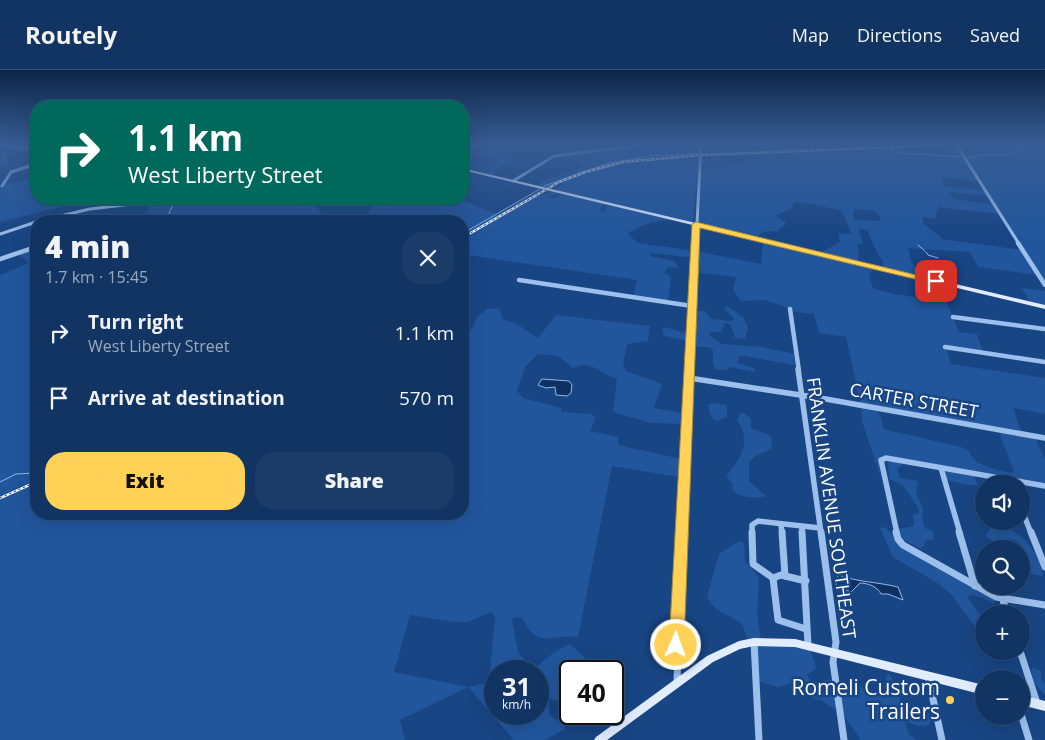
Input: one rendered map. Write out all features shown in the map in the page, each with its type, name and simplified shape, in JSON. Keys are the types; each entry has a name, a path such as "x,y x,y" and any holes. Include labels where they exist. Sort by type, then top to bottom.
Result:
{"main road":[{"path":"489,175 1045,307"},
{"path":"599,740 726,650 754,642 784,641 808,645 975,688"}],"street":[{"path":"513,181 522,175"},
{"path":"677,683 677,637 699,175"},
{"path":"976,175 1045,285"},
{"path":"2,179 2,186"},
{"path":"66,215 90,209 124,205"},
{"path":"0,234 30,224"},
{"path":"0,260 30,248"},
{"path":"518,280 692,306"},
{"name":"FRANKLIN AVENUE SOUTHEAST","path":"790,309 836,642 834,652 844,740"},
{"path":"953,317 1045,330"},
{"path":"946,346 1045,362"},
{"name":"CARTER STREET","path":"689,378 801,395 1045,438"},
{"path":"975,586 900,542 882,459 976,475"},
{"path":"941,468 975,586"},
{"path":"1030,484 1045,486"},
{"path":"806,629 778,620 774,600 773,578 768,572 756,568 753,564 752,525 753,522 758,521 802,528 820,528"},
{"path":"781,525 785,576"},
{"path":"802,528 808,645"},
{"path":"1030,530 1045,567"},
{"path":"773,578 785,576 806,581"},
{"path":"993,595 1003,600 1045,605"},
{"path":"1003,600 1004,605"},
{"path":"754,642 759,740"},
{"path":"1024,660 1041,705"},
{"path":"928,676 942,740"},
{"path":"1024,725 1029,740"}],"shaded area":[{"path":"559,175 577,175 549,186 539,187 543,181"},
{"path":"580,175 697,175 693,222 555,190 567,181"},
{"path":"700,175 1045,175 1045,285 1039,275 978,267 970,252 908,248 911,262 916,268 914,276 883,268 883,260 879,257 867,230 859,229 863,244 857,244 858,262 874,266 869,276 873,288 893,294 946,301 959,332 977,334 983,352 946,347 951,364 1045,378 1045,414 1013,408 1022,434 876,409 881,417 883,429 961,447 969,451 976,461 981,464 1011,473 1014,471 1000,435 1001,433 1035,437 1045,460 1045,484 1030,481 1030,475 993,475 882,456 879,463 881,478 862,421 861,406 846,337 819,333 814,314 790,311 790,309 766,300 741,301 733,290 736,277 694,272 694,258 651,253 650,256 674,261 679,268 667,267 664,273 671,277 668,302 633,297 637,280 469,255 469,234 536,195 542,196 552,191 559,193 548,197 553,199 563,194 605,204 599,209 602,210 601,215 609,205 671,220 649,223 628,234 638,243 695,251 761,264 763,240 820,253 840,242 838,233 852,234 841,210 795,201 790,210 775,215 786,223 778,231 763,232 755,238 696,224","holes":["941,177 980,181 985,191 945,186","950,192 989,196 994,205 953,199","938,207 1000,214 1022,250 943,239 923,223 923,217 935,219","855,209 874,210 880,217 879,221 854,220"]},
{"path":"30,179 30,205 69,205 0,222 0,186"},
{"path":"469,203 499,215 469,233 469,215 367,215 371,205 469,205"},
{"path":"150,205 316,205 322,215 145,215"},
{"path":"30,249 30,482 0,496 0,275 29,263 17,254"},
{"path":"1022,288 1045,291 1045,305 1030,302"},
{"path":"727,306 743,317 748,328 745,339 735,338 730,324 725,323 721,332 710,332 709,335 721,344 763,347 794,354 795,365 744,356 739,357 738,363 754,368 756,372 729,367 727,370 716,370 713,363 713,350 709,347 694,347 695,311 705,311 711,319 732,321 734,318 724,308"},
{"path":"499,308 503,319 520,326 538,338 556,315 650,326 648,341 627,344 623,364 626,371 662,384 654,408 687,414 687,424 651,423 616,413 613,411 617,379 591,366 579,365 573,368 558,356 538,354 525,367 517,391 523,398 561,408 561,412 591,414 596,418 590,431 619,437 618,445 685,460 684,478 612,466 578,637 540,637 528,628 522,618 514,617 512,620 518,652 525,660 491,660 495,617 491,612 468,622 454,622 410,615 394,672 468,687 400,720 405,740 0,740 0,498 30,485 30,520 469,520 469,333 478,316 487,309"},
{"path":"665,327 688,334 685,340 664,336 662,330"},
{"path":"542,379 569,381 572,385 571,393 567,396 556,395 555,387 546,388 538,385"},
{"path":"712,403 727,405 727,417 717,421 711,417 708,405"},
{"path":"740,413 744,413 751,419 751,428 771,436 772,449 757,455 749,462 749,481 766,496 753,498 740,495 732,490 733,484 726,477 743,450 744,436 737,420"},
{"path":"893,461 903,465 897,469 900,478 918,481 916,494 923,508 922,519 925,528 933,532 934,537 932,540 925,541 924,546 920,548 902,539 897,529 914,526 913,515 919,513 919,509 903,485 889,479 888,462"},
{"path":"945,471 973,474 975,485 970,485 945,480"},
{"path":"885,527 897,540 975,588 975,595 987,595 995,600 994,604 981,597 970,595 968,598 975,608 975,627 952,595 936,582 893,557 880,528"},
{"path":"989,530 1011,530 1024,540 991,540 985,536"},
{"path":"739,541 744,543 745,562 753,569 759,579 757,612 761,641 810,649 816,668 807,675 809,679 845,682 882,695 885,693 886,675 890,674 903,705 912,715 919,718 925,712 932,715 929,725 918,726 905,721 908,733 916,740 861,740 840,710 832,708 823,701 805,696 790,683 779,687 756,681 754,643 749,643 742,624 718,610 707,596 719,554"},
{"path":"1030,547 1041,566 1043,576 1031,574"},
{"path":"838,575 898,587 903,600 888,594 881,594 875,587 863,583 860,583 851,592 836,586"},
{"path":"570,644 587,660 559,660 559,701 549,699 549,660 545,660 556,651"},
{"path":"1033,667 1041,671 1041,678 1045,684 1045,695 1033,682 1031,670"},
{"path":"484,683 484,705 468,687"},
{"path":"549,714 559,720 559,725 564,725 565,729 545,740 514,740 501,725 549,725"}],"waterway":[{"path":"544,186 574,175"},
{"path":"469,230 540,189"},
{"path":"168,215 173,205"},
{"path":"918,245 925,251"},
{"path":"926,252 928,255 938,258"},
{"path":"0,482 16,474 30,473"}],"railway":[{"path":"469,234 559,182 577,175"},
{"path":"0,498 30,485"}],"place":[{"name":"Romeli Custom Trailers","path":"950,700"}],"route":[{"path":"676,645 696,224 936,281"}]}
